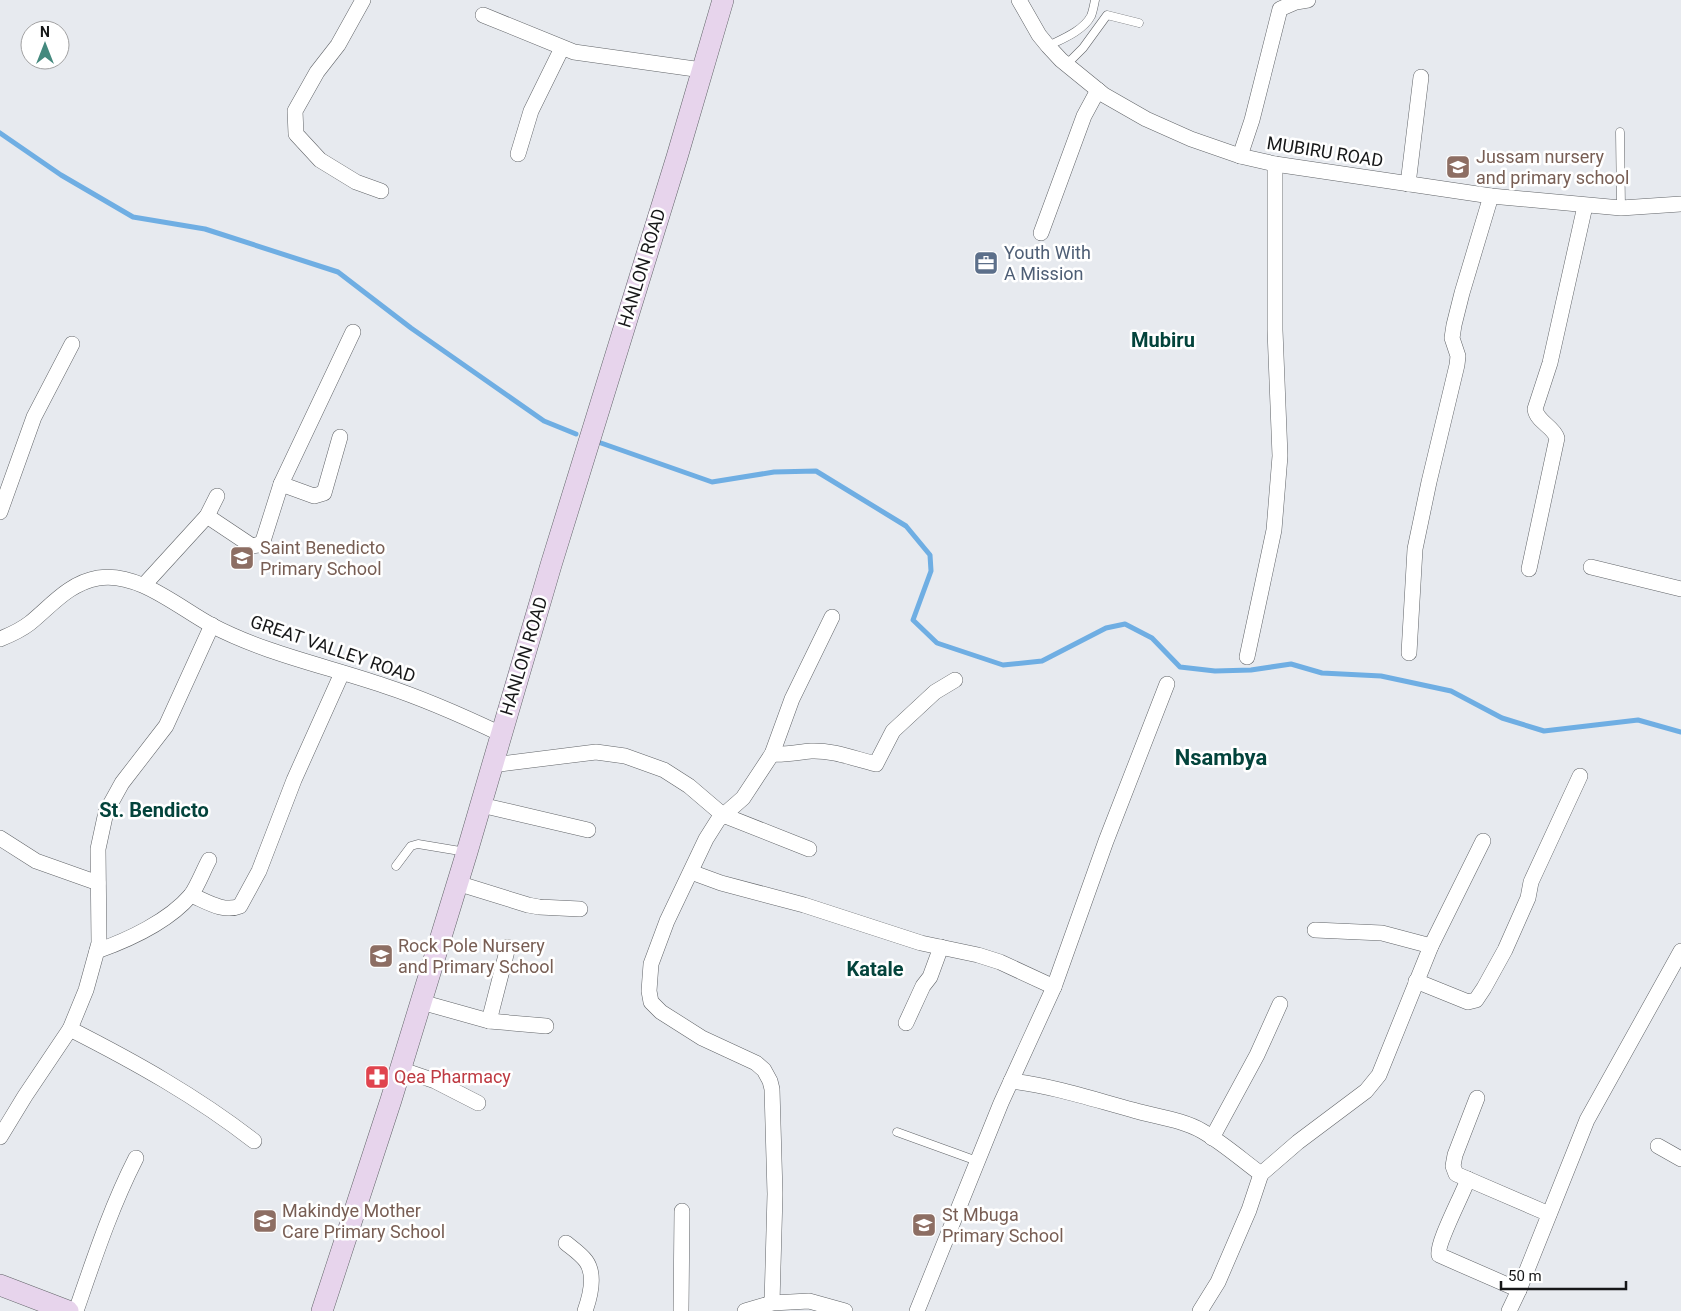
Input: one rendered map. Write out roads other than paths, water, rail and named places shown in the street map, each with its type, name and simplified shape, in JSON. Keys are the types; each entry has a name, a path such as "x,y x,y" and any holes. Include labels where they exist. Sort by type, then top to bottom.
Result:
{"main road":[{"name":"HANLON ROAD","path":"322,1311 467,852 723,0"},
{"path":"0,1284 68,1311"}],"street":[{"path":"363,0 338,45 317,72 295,111 296,134 320,160 356,182 381,191"},
{"name":"MUBIRU ROAD","path":"1019,0 1048,46 1066,65 1098,90 1146,120 1191,139 1240,156 1276,164 1491,196 1621,208 1681,204"},
{"path":"1240,156 1252,120 1280,9 1296,2 1308,0"},
{"path":"483,15 562,48 581,53 702,70"},
{"path":"518,154 531,111 562,48"},
{"path":"1408,184 1422,77"},
{"path":"1041,233 1084,116 1098,90"},
{"path":"1247,658 1274,530 1280,456 1275,330 1276,164"},
{"path":"1409,653 1415,548 1457,365 1458,356 1452,338 1454,325 1491,196"},
{"path":"1529,569 1557,438 1555,433 1536,414 1535,409 1550,363 1585,206"},
{"path":"207,516 252,546 258,545 263,541 281,484 353,332"},
{"path":"0,512 34,417 72,344"},
{"path":"281,484 314,496 324,493 340,437"},
{"path":"144,585 207,516 217,496"},
{"path":"1591,567 1681,589"},
{"name":"GREAT VALLEY ROAD","path":"0,639 29,623 65,592 88,580 111,577 144,585 212,626 265,649 418,697 501,734"},
{"path":"772,1303 775,1194 773,1097 770,1080 764,1070 756,1063 702,1038 660,1012 651,1002 649,991 650,964 706,840 718,820 743,798 772,754 792,699 832,617"},
{"path":"0,1137 24,1096 70,1029 86,990 100,935 98,849 106,812 122,783 166,726 212,626"},
{"path":"191,895 224,909 233,909 240,906 259,872 294,780 342,673"},
{"path":"772,754 783,755 812,751 876,764 894,731 935,692 955,680"},
{"path":"917,1311 977,1161 1054,987 1106,841 1167,684"},
{"path":"492,765 596,752 625,756 664,770 689,786 723,816 809,849"},
{"path":"1416,981 1468,1002 1476,1000 1505,950 1528,898 1531,882 1580,776"},
{"path":"481,805 588,830"},
{"path":"0,838 36,861 98,882"},
{"path":"1200,1311 1218,1282 1249,1210 1261,1174 1298,1142 1366,1091 1384,1065 1431,946 1483,841"},
{"path":"97,951 136,936 173,911 191,895 209,860"},
{"path":"691,872 720,883 804,905 921,943 978,955 1000,962 1054,987"},
{"path":"457,883 528,905 580,909"},
{"path":"1315,930 1382,933 1431,946"},
{"path":"489,1022 508,947"},
{"path":"906,1023 923,986 930,977 941,947"},
{"path":"1509,1311 1520,1290 1587,1120 1681,952"},
{"path":"421,1002 489,1022 546,1026"},
{"path":"1212,1138 1257,1055 1280,1004"},
{"path":"70,1029 135,1062 224,1118 254,1141"},
{"path":"400,1069 435,1081 478,1103"},
{"path":"1011,1081 1089,1097 1134,1111 1178,1121 1202,1131 1261,1174"},
{"path":"1477,1098 1455,1155 1453,1166 1456,1174 1549,1214"},
{"path":"1658,1146 1681,1159"},
{"path":"76,1311 101,1239 124,1181 136,1158"},
{"path":"1468,1179 1442,1238 1438,1251 1439,1255 1520,1290"},
{"path":"681,1311 682,1211"},
{"path":"566,1243 586,1260 590,1267 590,1296 585,1311"},
{"path":"745,1311 772,1303 809,1301 845,1311"}],"lane":[{"path":"1048,46 1071,34 1083,25 1091,16 1096,0"},
{"path":"1066,65 1083,48 1107,15 1139,23"},
{"path":"1620,132 1621,208"},
{"path":"396,866 411,846 418,844 467,852"},
{"path":"897,1132 977,1161"}],"waterway":[{"path":"0,133 61,175 133,217 205,229 338,272 411,328 544,421 576,434"},
{"path":"601,443 712,482 774,472 816,471 906,526 930,555 931,571 913,620 937,643 1003,665 1042,661 1106,628 1125,624 1152,638 1180,667 1215,671 1251,670 1291,664 1322,673 1381,676 1451,691 1502,718 1544,731 1638,720 1681,732"}],"place":[{"name":"Jussam nursery and primary school","path":"1458,167"},
{"name":"Youth With A Mission","path":"986,263"},
{"name":"Saint Benedicto Primary School","path":"242,558"},
{"name":"Rock Pole Nursery and Primary School","path":"381,956"},
{"name":"Qea Pharmacy","path":"377,1077"},
{"name":"Makindye Mother Care Primary School","path":"265,1221"},
{"name":"St Mbuga Primary School","path":"924,1225"}],"district":[{"name":"Mubiru","path":"1163,340"},
{"name":"Nsambya","path":"1221,757"},
{"name":"St. Bendicto","path":"154,810"},
{"name":"Katale","path":"875,969"}]}
